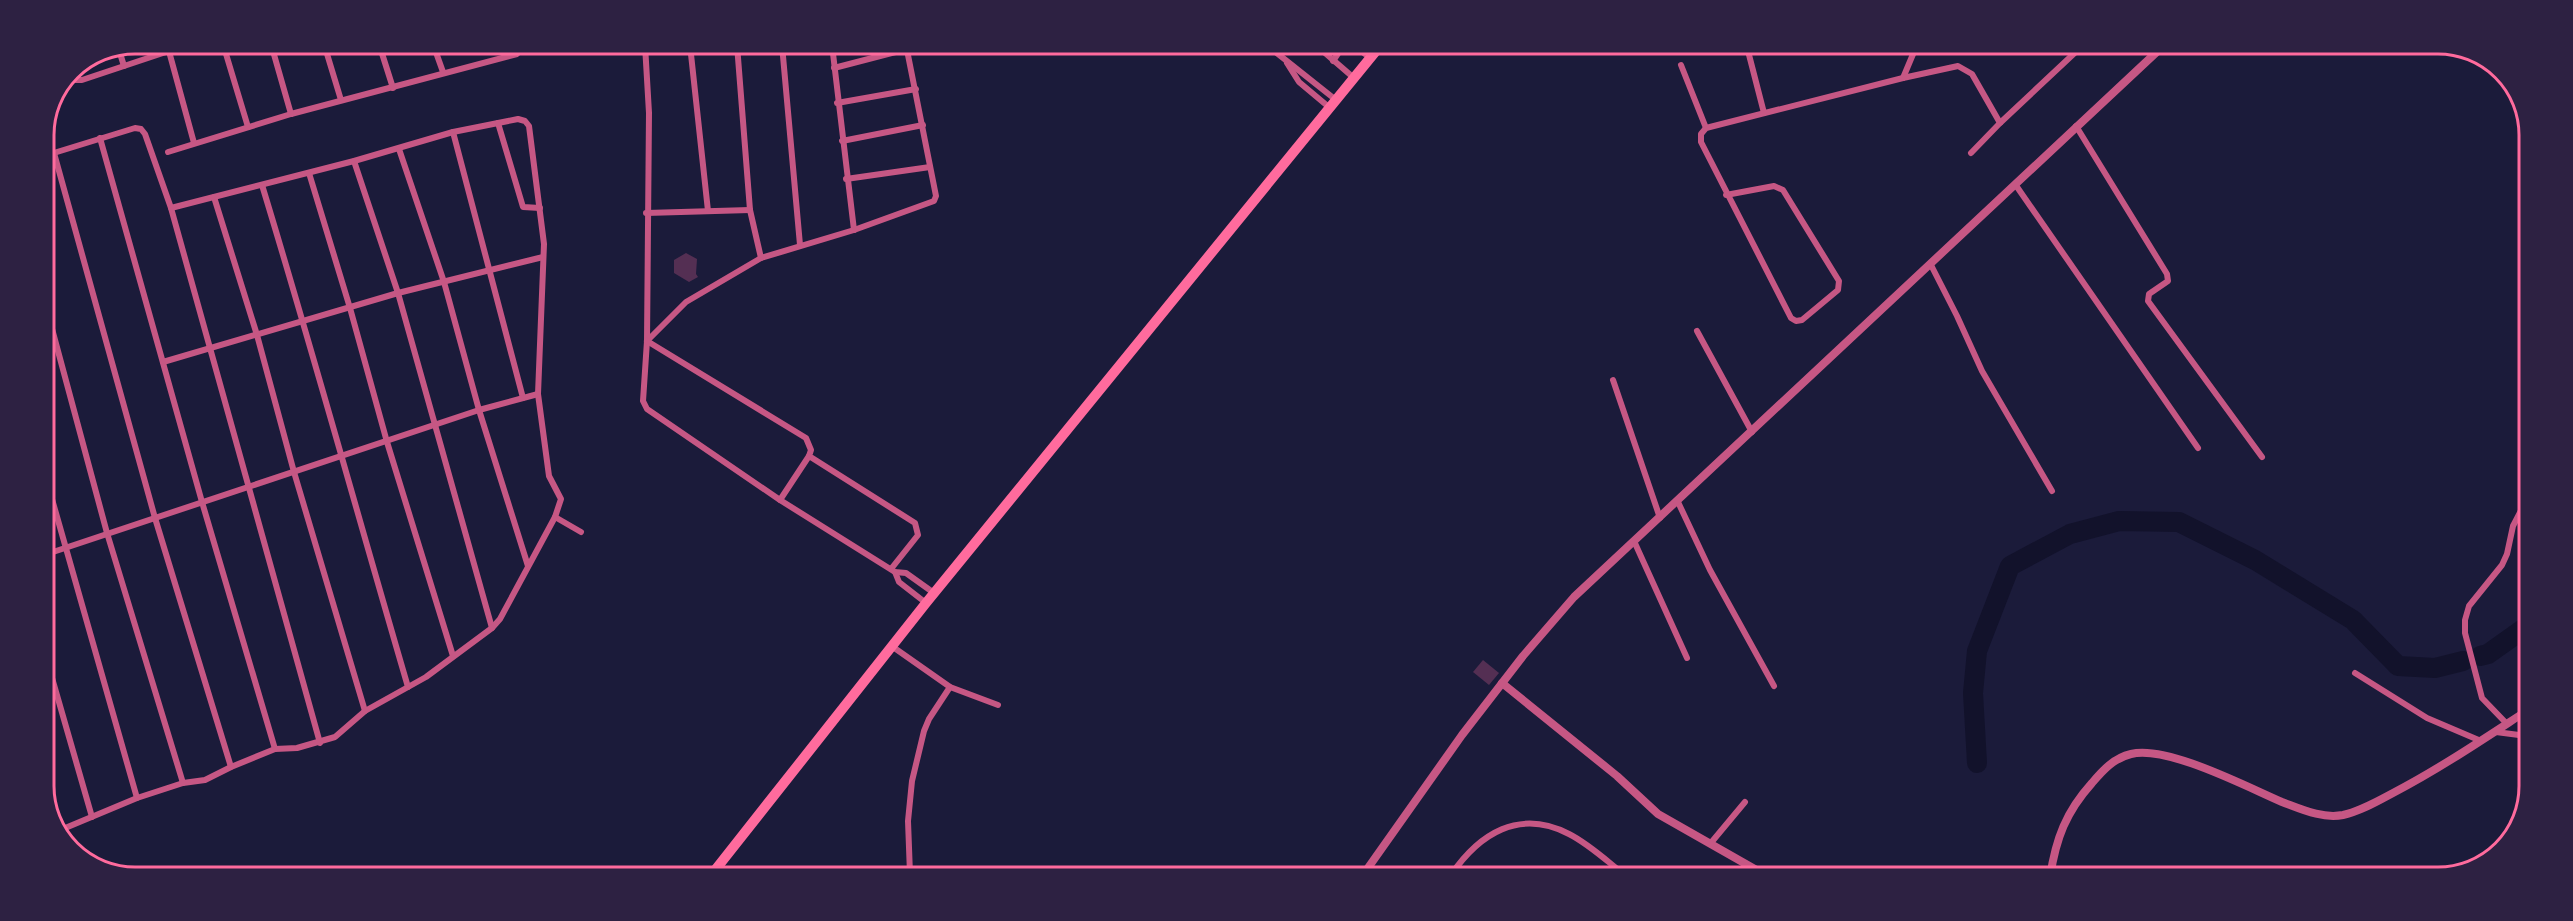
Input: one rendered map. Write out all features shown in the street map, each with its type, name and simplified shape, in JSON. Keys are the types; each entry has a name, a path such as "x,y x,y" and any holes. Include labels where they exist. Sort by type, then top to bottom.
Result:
{"highway":[{"path":"718,867 934,593 1373,54"}],"street":[{"path":"76,80 160,54"},
{"path":"170,54 194,143"},
{"path":"226,54 248,126"},
{"path":"274,54 291,114"},
{"path":"327,54 341,100"},
{"path":"382,54 393,88"},
{"path":"437,54 443,72"},
{"path":"168,152 248,126 393,88 443,72 518,54"},
{"path":"646,54 649,113 646,213 647,341 643,401 647,409 780,500 893,570 906,573 934,593"},
{"path":"691,54 708,211"},
{"path":"738,54 750,210 760,258"},
{"path":"783,54 800,246"},
{"path":"833,54 846,179 854,230"},
{"path":"834,68 882,54"},
{"path":"647,341 686,302 760,258 854,230 934,201 936,196 908,54"},
{"path":"1278,54 1333,104"},
{"path":"1326,54 1353,78"},
{"path":"1333,61 1338,54"},
{"path":"1365,54 1370,58"},
{"path":"1749,54 1764,113"},
{"path":"1904,78 1913,54"},
{"path":"1971,153 2075,54"},
{"path":"1369,867 1502,682 1574,597 2154,54"},
{"path":"121,56 124,66"},
{"path":"1681,64 1706,128"},
{"path":"1726,195 1774,186 1783,190 1839,281 1838,290 1802,320 1796,321 1791,318 1726,195 1701,142 1701,134 1706,128 1958,66 1972,74 2000,123"},
{"path":"837,103 916,89"},
{"path":"66,828 137,798 183,783 197,783 275,749 297,748 335,737 365,711 426,677 500,620 555,517 561,499 549,476 538,394 543,257 540,208 529,126 525,122 518,119 453,132 399,149 171,208"},
{"path":"498,123 523,207 540,208"},
{"path":"842,141 923,125"},
{"path":"2076,126 2168,274 2168,281 2149,294 2148,301 2262,458"},
{"path":"231,767 155,518 54,153 135,128 141,129 145,134 171,208 320,743"},
{"path":"453,132 523,398"},
{"path":"100,138 202,502 275,749"},
{"path":"399,149 444,282 479,410 528,566"},
{"path":"354,161 398,293 492,628"},
{"path":"846,179 930,167"},
{"path":"309,173 387,442 453,656"},
{"path":"2015,184 2198,448"},
{"path":"262,185 304,321 408,687"},
{"path":"214,196 257,335 294,472 365,711"},
{"path":"646,213 750,210"},
{"path":"163,362 398,293 543,257"},
{"path":"1931,265 1982,371 2052,491"},
{"path":"1697,331 1752,432"},
{"path":"54,335 107,533 183,783"},
{"path":"647,341 806,438 811,450 809,456 780,500"},
{"path":"1613,380 1660,518"},
{"path":"54,552 435,424 538,394"},
{"path":"809,456 915,523 918,535 893,570"},
{"path":"1678,502 1710,570 1774,686"},
{"path":"54,506 137,798"},
{"path":"2507,724 2482,698 2465,633 2465,620 2469,606 2502,565 2519,516"},
{"path":"555,517 582,532"},
{"path":"1634,541 1686,658"},
{"path":"893,570 899,582 926,603"},
{"path":"893,647 950,687 998,705"},
{"path":"2355,673 2427,718 2481,741"},
{"path":"1502,682 1617,776 1658,814 1751,867"},
{"path":"54,685 92,817"},
{"path":"910,867 908,821 912,781 928,719 950,687"},
{"path":"2053,867 2065,819 2107,765 2132,754 2159,754 2190,764 2304,811 2326,816 2344,815 2370,805 2420,779 2519,716"},
{"path":"2496,732 2519,735"},
{"path":"1710,844 1745,802"},
{"path":"1457,867 1466,854 1495,831 1515,824 1542,825 1569,834 1614,867"}],"building":[{"path":"686,253 697,259 696,274 698,277 689,282 674,273 674,260"},
{"path":"1483,660 1499,673 1489,685 1473,672"}],"waterway":[{"path":"1977,763 1973,693 1977,651 2010,566 2070,534 2119,521 2179,522 2255,560 2353,620 2398,666 2435,668 2463,661"},
{"path":"2480,656 2488,654 2519,632"}]}
